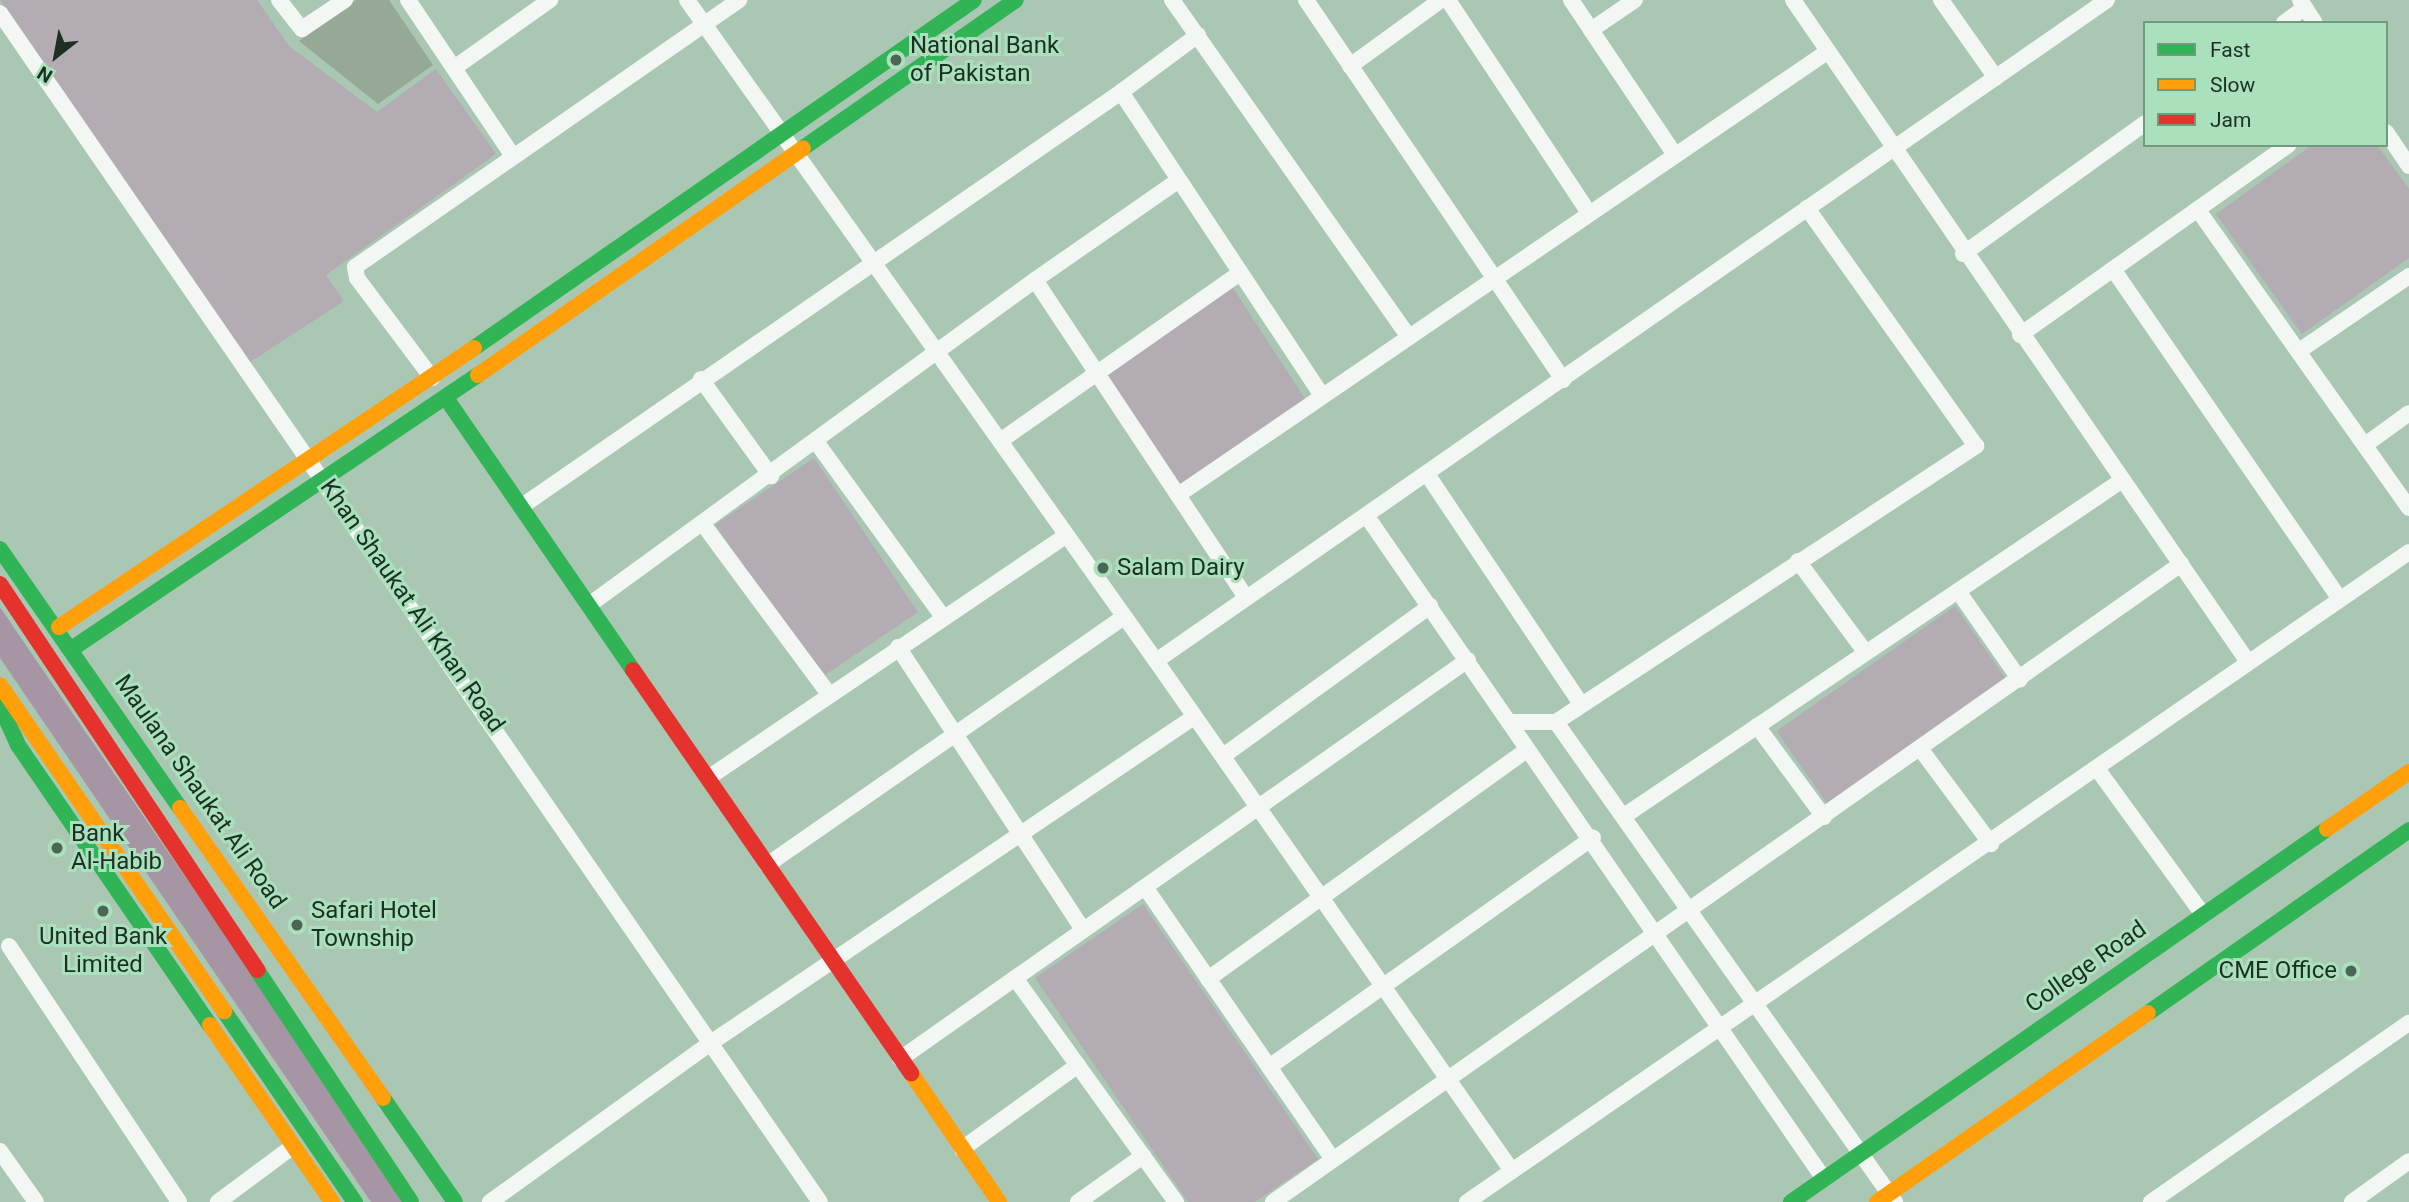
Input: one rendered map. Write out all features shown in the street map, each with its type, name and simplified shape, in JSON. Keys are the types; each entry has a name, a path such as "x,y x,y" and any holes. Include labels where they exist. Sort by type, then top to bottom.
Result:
{"main road":[{"path":"59,627 432,378 974,0"},
{"path":"73,648 326,481 1016,0"},
{"path":"446,398 999,1202"},
{"name":"Maulana Shaukat Ali Road","path":"0,549 59,627 455,1202"},
{"path":"0,584 411,1202"},
{"path":"0,685 57,762 355,1202"},
{"path":"0,705 18,745 332,1202"},
{"name":"College Road","path":"1791,1202 2202,913 2409,772"},
{"path":"1887,1199 2409,830"}],"street":[{"path":"279,0 302,29 345,0"},
{"path":"408,0 513,156"},
{"path":"687,0 780,136 942,354 1064,537 1156,661 1513,1171"},
{"path":"432,378 357,278 355,267 739,0"},
{"path":"1171,0 1409,337"},
{"path":"1306,0 1563,380"},
{"path":"1350,66 1441,0"},
{"path":"1448,0 1589,213"},
{"path":"1571,0 1675,155"},
{"path":"1591,30 1635,0"},
{"path":"1793,0 2120,481 2248,662"},
{"path":"1941,0 1996,78"},
{"path":"1156,661 1245,596 1429,477 1807,208 2107,0"},
{"path":"454,68 546,1"},
{"path":"2286,21 2303,4 2314,21"},
{"name":"Khan Shaukat Ali Khan Road","path":"0,13 326,481 820,1202"},
{"path":"522,506 873,259 1121,92 1198,35"},
{"path":"1178,495 1827,52"},
{"path":"1121,92 1322,396"},
{"path":"1964,254 2143,124"},
{"path":"2388,135 2409,166"},
{"path":"2020,335 2285,147"},
{"path":"589,605 942,354 1035,281 1179,180"},
{"path":"1509,722 1556,722 1976,446 1807,208"},
{"path":"2197,210 2409,508"},
{"path":"2113,269 2340,599"},
{"path":"1000,441 1098,375 1240,273"},
{"path":"2299,351 2409,276"},
{"path":"1035,281 1245,596"},
{"path":"701,379 771,476"},
{"path":"2365,445 2409,413"},
{"path":"817,443 943,617"},
{"path":"1429,477 1581,704"},
{"path":"1624,816 2120,481"},
{"path":"1368,518 1468,660 1527,750 1593,838 1654,933 1824,1179"},
{"path":"703,524 828,693"},
{"path":"708,778 828,693 1064,537"},
{"path":"1467,1202 1991,844 2409,552"},
{"path":"1798,561 1866,653"},
{"path":"1273,1202 1654,933 1922,751 2181,565"},
{"path":"1958,591 2020,680"},
{"path":"1223,756 1430,606"},
{"path":"767,865 956,731 1123,618"},
{"path":"898,647 1023,833 1083,930"},
{"path":"900,1059 1468,660"},
{"path":"490,1202 712,1042 1194,717"},
{"path":"1556,722 1861,1152 1887,1199"},
{"path":"1757,726 1824,817"},
{"path":"1208,979 1527,750"},
{"path":"1922,751 1991,844"},
{"path":"2098,770 2202,913"},
{"path":"1269,1067 1593,838"},
{"path":"1145,887 1333,1160"},
{"path":"9,946 179,1202"},
{"path":"1015,978 1177,1202"},
{"path":"2151,1202 2409,1023"},
{"path":"962,1149 1078,1065"},
{"path":"218,1202 292,1147"},
{"path":"0,1150 36,1202"},
{"path":"1078,1202 1143,1156"},
{"path":"2352,1202 2409,1161"}],"shaded area":[{"path":"0,0 257,0 289,46 377,112 436,69 496,154 326,275 344,301 250,362"},
{"path":"2309,147 2378,147 2409,189 2409,258 2302,334 2216,214"},
{"path":"1233,288 1308,404 1176,489 1101,374"},
{"path":"814,458 918,612 819,679 715,525"},
{"path":"1955,606 2009,683 1830,808 1776,731"},
{"path":"0,607 409,1202 371,1202 0,658"},
{"path":"1143,904 1318,1159 1255,1202 1188,1202 1035,978"}],"building":[{"path":"356,0 389,0 433,65 378,104 299,41"}],"traffic: fast":[{"path":"474,348 974,0"},
{"path":"803,148 1016,0"},
{"path":"73,648 478,375"},
{"path":"446,398 633,670"},
{"path":"0,549 180,808"},
{"path":"0,705 18,745 210,1025"},
{"path":"1791,1202 2327,829"},
{"path":"2148,1013 2409,830"},
{"path":"257,970 411,1202"},
{"path":"224,1011 355,1202"},
{"path":"383,1098 455,1202"}],"traffic: slow":[{"path":"478,375 803,148"},
{"path":"59,627 474,348"},
{"path":"0,685 224,1011"},
{"path":"2327,829 2409,772"},
{"path":"180,808 383,1098"},
{"path":"1877,1202 2148,1013"},
{"path":"210,1025 332,1202"},
{"path":"911,1073 999,1202"}],"traffic: jam":[{"path":"0,584 257,970"},
{"path":"633,670 911,1073"}],"place":[{"name":"National Bank of Pakistan","path":"896,60"},
{"name":"Salam Dairy","path":"1103,568"},
{"name":"Bank Al-Habib","path":"57,848"},
{"name":"United Bank Limited","path":"103,911"},
{"name":"Safari Hotel Township","path":"297,925"},
{"name":"CME Office","path":"2351,971"}]}
